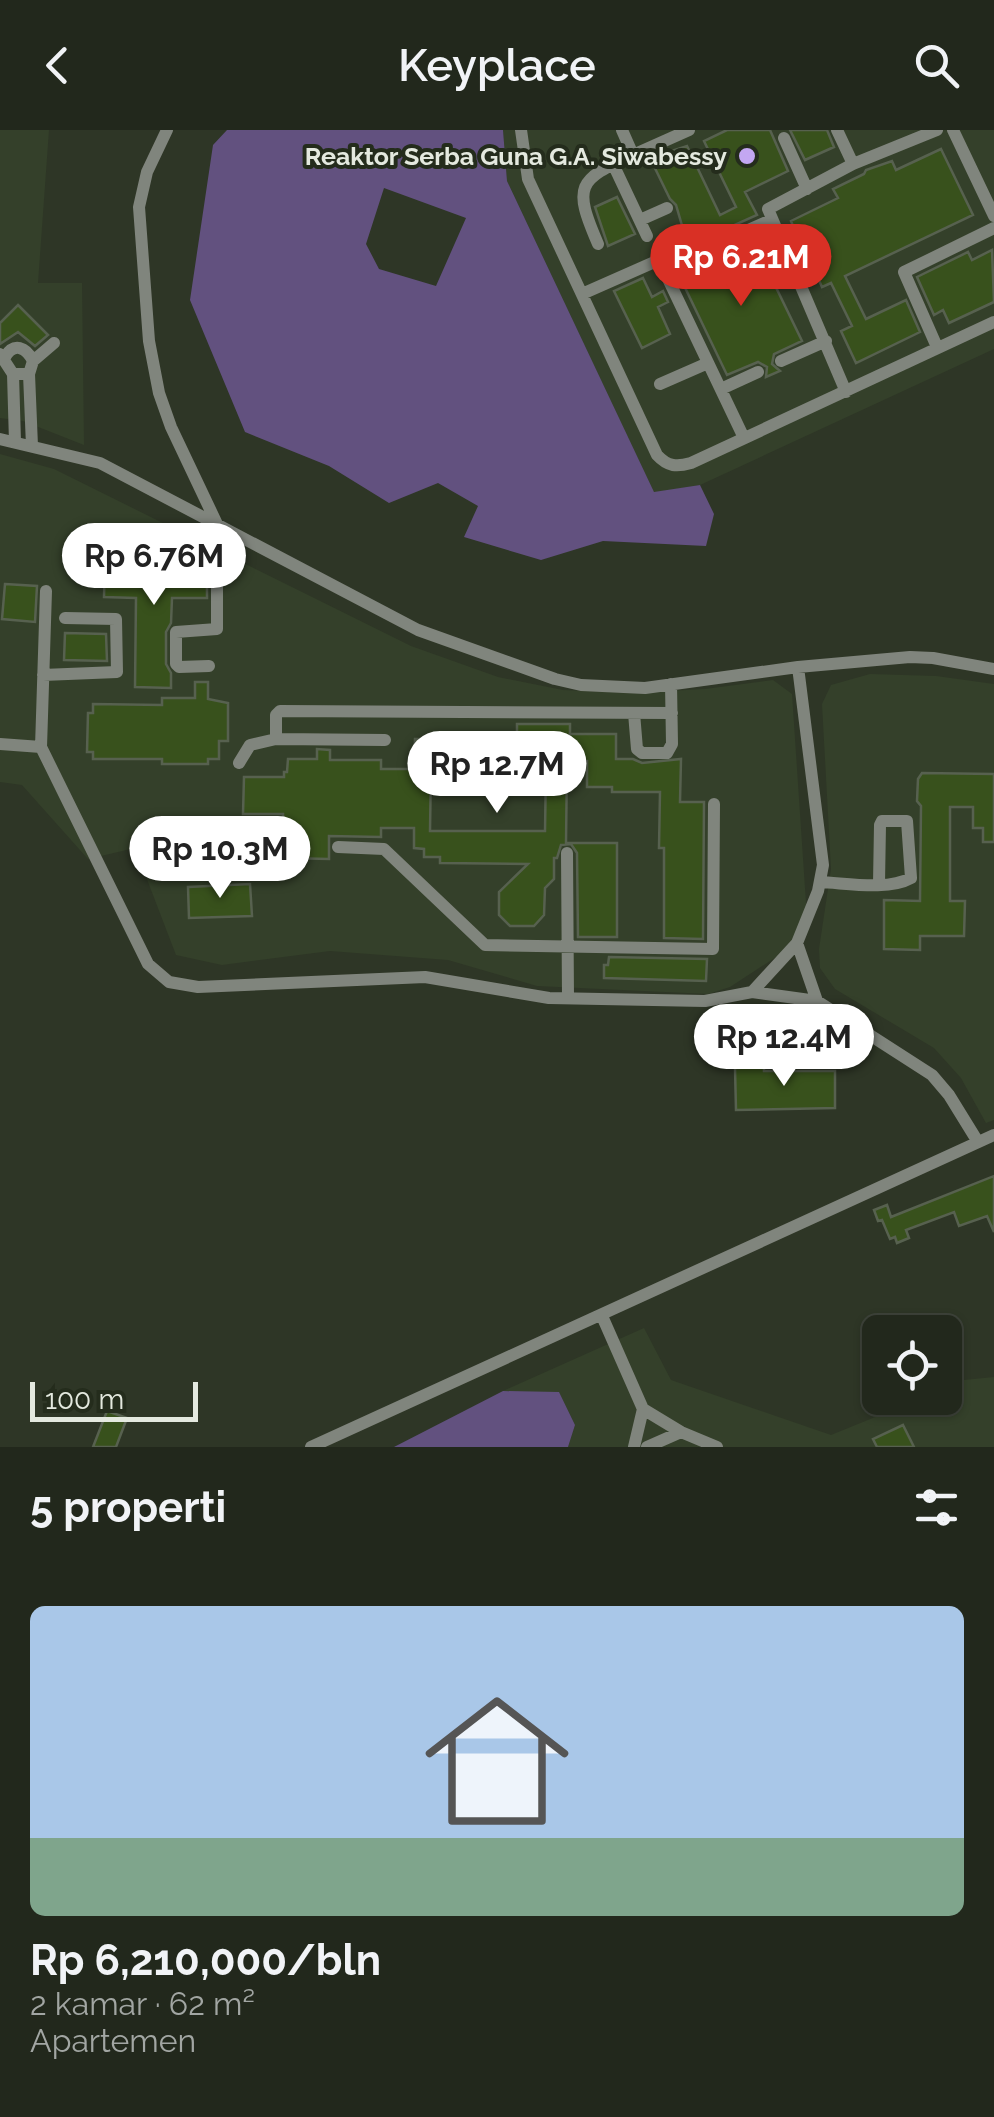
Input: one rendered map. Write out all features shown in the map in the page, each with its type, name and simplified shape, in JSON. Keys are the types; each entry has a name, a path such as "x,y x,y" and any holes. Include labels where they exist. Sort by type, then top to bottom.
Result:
{"lane":[{"path":"166,130 139,206 149,340 156,380 171,427 217,524 217,629 180,631 174,636 177,666 209,666"},
{"path":"521,130 528,179 657,455 665,464 679,466 691,462 994,322"},
{"path":"622,130 633,155"},
{"path":"598,244 586,215 584,191 595,172 689,130"},
{"path":"838,130 853,164"},
{"path":"846,392 771,220 770,208 853,164 937,130"},
{"path":"953,130 990,194 994,216"},
{"path":"784,138 807,189"},
{"path":"613,164 647,236"},
{"path":"640,220 667,208"},
{"path":"582,294 659,260 685,258 771,220"},
{"path":"938,347 904,272 994,228"},
{"path":"659,260 744,438"},
{"path":"781,361 826,340"},
{"path":"12,374 31,368 54,343"},
{"path":"15,442 12,374 2,355 21,348 31,368 32,446"},
{"path":"660,384 708,363"},
{"path":"721,389 758,372"},
{"path":"0,439 100,463 418,630 554,679 603,688 645,688 798,667 910,657 994,668"},
{"path":"46,591 41,747 148,964 169,982 198,988 425,977 523,995 568,998 705,1001 752,992 817,1001 932,1075 978,1142"},
{"path":"43,675 117,672 116,619 65,618"},
{"path":"752,992 797,943 820,882 823,847 798,667"},
{"path":"634,713 634,742 642,753 667,753 671,749 672,684"},
{"path":"276,739 276,715 280,711 672,713"},
{"path":"239,763 250,745 276,739 386,740"},
{"path":"0,744 41,747"},
{"path":"338,847 384,849 485,945 713,948 714,804"},
{"path":"820,882 879,883 905,882 910,878 907,820 882,820 879,883"},
{"path":"568,853 568,998"},
{"path":"797,943 817,1001"},
{"path":"312,1447 994,1134"},
{"path":"602,1316 643,1409 717,1447"},
{"path":"634,1447 643,1409"},
{"path":"647,1447 682,1432"}],"shaded area":[{"path":"0,130 49,130 38,283 82,283 84,445 23,421 0,418"},
{"path":"227,130 503,130 507,181 654,492 700,485 714,514 706,546 603,541 541,560 464,537 478,506 438,483 389,503 329,466 245,432 190,300 213,145","holes":["384,188 466,218 436,286 379,269 366,244"]},
{"path":"503,130 994,130 994,349 700,485 654,493 507,181"},
{"path":"0,454 54,469 411,646 498,677 563,690 630,693 773,680 792,694 807,918 793,946 730,987 708,994 537,986 448,960 330,951 222,965 176,955 135,848 88,859 22,785 0,782"},
{"path":"870,674 936,676 994,684 994,1120 986,1123 961,1078 934,1048 835,989 820,968 819,949 831,869 822,704 831,685"},
{"path":"644,1328 671,1380 831,1435 880,1415 962,1415 962,1381 994,1377 994,1447 568,1447 575,1425 559,1393 503,1391"},
{"path":"503,1391 559,1392 575,1425 568,1447 394,1447"}],"building":[{"path":"727,130 770,130 788,171 745,192 757,215 688,246 676,205 650,158 687,146 720,215 736,207 704,141"},
{"name":"Reaktor Serba Guna G.A. Siwabessy","path":"790,130 827,130 834,147 805,160"},
{"path":"941,149 973,215 845,276 866,319 906,300 920,332 856,363 841,331 852,326 831,283 822,287 809,258 801,262 789,233 795,231 791,221 838,198 833,189 866,170 892,161 896,170"},
{"path":"617,197 635,234 608,246 595,207"},
{"path":"753,240 802,341 774,354 772,364 780,371 766,377 767,367 758,362 727,375 679,275"},
{"path":"992,250 994,302 949,323 943,310 934,315 917,277 968,252 972,260"},
{"path":"643,278 652,297 663,291 668,302 658,307 670,334 642,348 614,291"},
{"path":"18,305 48,335 35,346 18,332 0,344 0,323"},
{"path":"105,562 207,563 207,598 172,598 171,623 166,632 171,688 135,687 136,598 104,597"},
{"path":"5,584 37,586 35,622 2,619"},
{"path":"65,633 106,634 107,661 64,660"},
{"path":"195,682 208,682 208,699 228,703 228,741 219,741 219,759 208,759 208,764 162,764 162,759 93,759 93,752 87,752 88,713 93,713 93,704 162,705 162,698 195,698"},
{"path":"517,724 570,724 570,734 616,734 616,759 642,763 681,759 680,802 704,802 703,939 664,938 660,792 612,792 612,787 587,787 587,761 567,761 566,843 617,843 617,937 578,937 577,853 571,844 561,845 554,858 554,879 545,888 544,915 534,926 510,926 499,915 499,892 528,864 440,863 440,857 424,857 424,849 414,848 414,828 381,828 381,837 329,836 329,859 287,858 283,814 243,814 244,777 284,777 288,759 317,759 317,749 330,750 330,760 381,760 381,769 414,769 415,739 442,739 442,733 517,734","holes":["431,767 546,768 545,831 430,831"]},
{"path":"922,773 994,774 994,842 983,842 983,828 973,828 973,807 950,807 950,901 965,901 964,936 920,936 920,950 884,949 884,900 920,901 921,806 917,801"},
{"path":"250,884 252,916 189,918 188,887"},
{"path":"609,957 707,959 706,981 604,978 604,965 608,965"},
{"path":"784,1013 805,1013 805,1041 784,1041"},
{"path":"764,1067 764,1071 835,1071 835,1108 736,1110 735,1068"},
{"path":"994,1176 994,1232 987,1216 959,1226 954,1212 906,1230 909,1238 897,1243 895,1237 890,1239 874,1210 887,1205 891,1217"},
{"path":"107,1411 127,1418 116,1447 93,1447"},
{"path":"903,1425 914,1447 877,1447 873,1439"}],"place":[{"name":"Reaktor Serba Guna G.A. Siwabessy","path":"747,156"}]}
